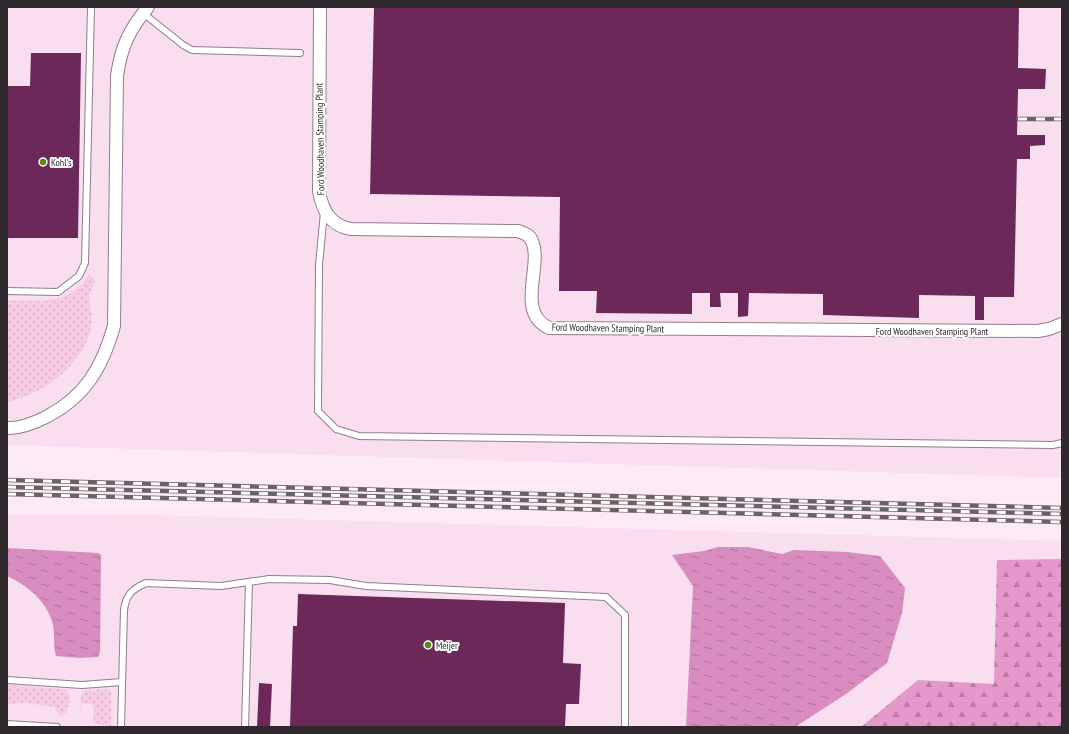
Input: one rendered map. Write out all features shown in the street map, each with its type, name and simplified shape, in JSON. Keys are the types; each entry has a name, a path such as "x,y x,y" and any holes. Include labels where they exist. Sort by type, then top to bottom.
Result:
{"street":[{"name":"Ford Woodhaven Stamping Plant","path":"320,7 319,191 324,209 340,227 351,229 518,231 524,233 532,240 534,245 531,295 534,308 540,322 549,328 1038,331 1049,330 1062,324"},
{"path":"7,428 35,422 64,408 87,385 100,366 108,347 114,326 118,76 123,45 133,25 145,10"}],"lane":[{"path":"7,291 58,292 79,276 85,263 91,7"},
{"path":"145,10 182,45 192,50 204,52 300,53"},
{"path":"324,209 319,265 318,410 336,429 358,436 1053,445 1062,442"},
{"path":"121,727 125,599 134,588 146,583 222,586 269,579 330,580 366,586 606,597 625,615 625,727"},
{"path":"245,727 249,582"},
{"path":"7,680 82,685 122,682"},
{"path":"7,724 57,727"}],"shaded area":[{"path":"7,7 1062,7 1062,478 7,445"},
{"path":"89,274 96,281 89,296 92,319 89,334 83,348 63,373 50,383 36,392 7,402 7,300 42,300 63,297 73,292 81,285"},
{"path":"7,514 117,514 1062,541 1062,727 7,727"},
{"path":"7,685 64,689 69,693 67,712 61,717 54,707 26,703 7,704"},
{"path":"103,689 111,691 111,727 94,723 94,707 92,704 81,703 81,709 80,708 82,691"}],"green space":[{"path":"1062,559 1062,727 861,727 918,680 994,684 997,560"}],"water":[{"path":"718,547 748,547 782,554 794,550 847,552 880,556 905,588 902,613 887,663 846,694 795,727 686,727 693,586 672,555 704,551"},
{"path":"7,548 98,553 101,555 100,652 98,657 79,658 56,656 53,625 47,609 29,589 7,576"}],"building":[{"path":"374,7 1019,7 1018,68 1046,69 1045,89 1018,89 1017,135 1045,135 1045,145 1030,146 1030,159 1017,159 1014,297 984,297 984,320 975,320 975,296 919,295 919,318 823,315 823,294 749,293 748,316 738,317 738,293 720,293 721,307 710,307 710,293 692,293 692,314 596,313 597,291 559,291 560,197 370,194"},
{"name":"Kohl's","path":"31,53 81,53 78,238 7,238 7,86 30,86"},
{"name":"Meijer","path":"298,594 565,603 563,663 581,664 579,704 566,704 565,727 290,727 293,626 297,626"},
{"path":"259,683 272,684 270,727 257,727"}],"railway":[{"path":"1018,119 1062,119"},
{"path":"7,480 1062,508"},
{"path":"7,487 1062,514"},
{"path":"7,494 1062,522"}],"place":[{"name":"Kohl's","path":"43,162"},
{"name":"Meijer","path":"428,645"}]}
